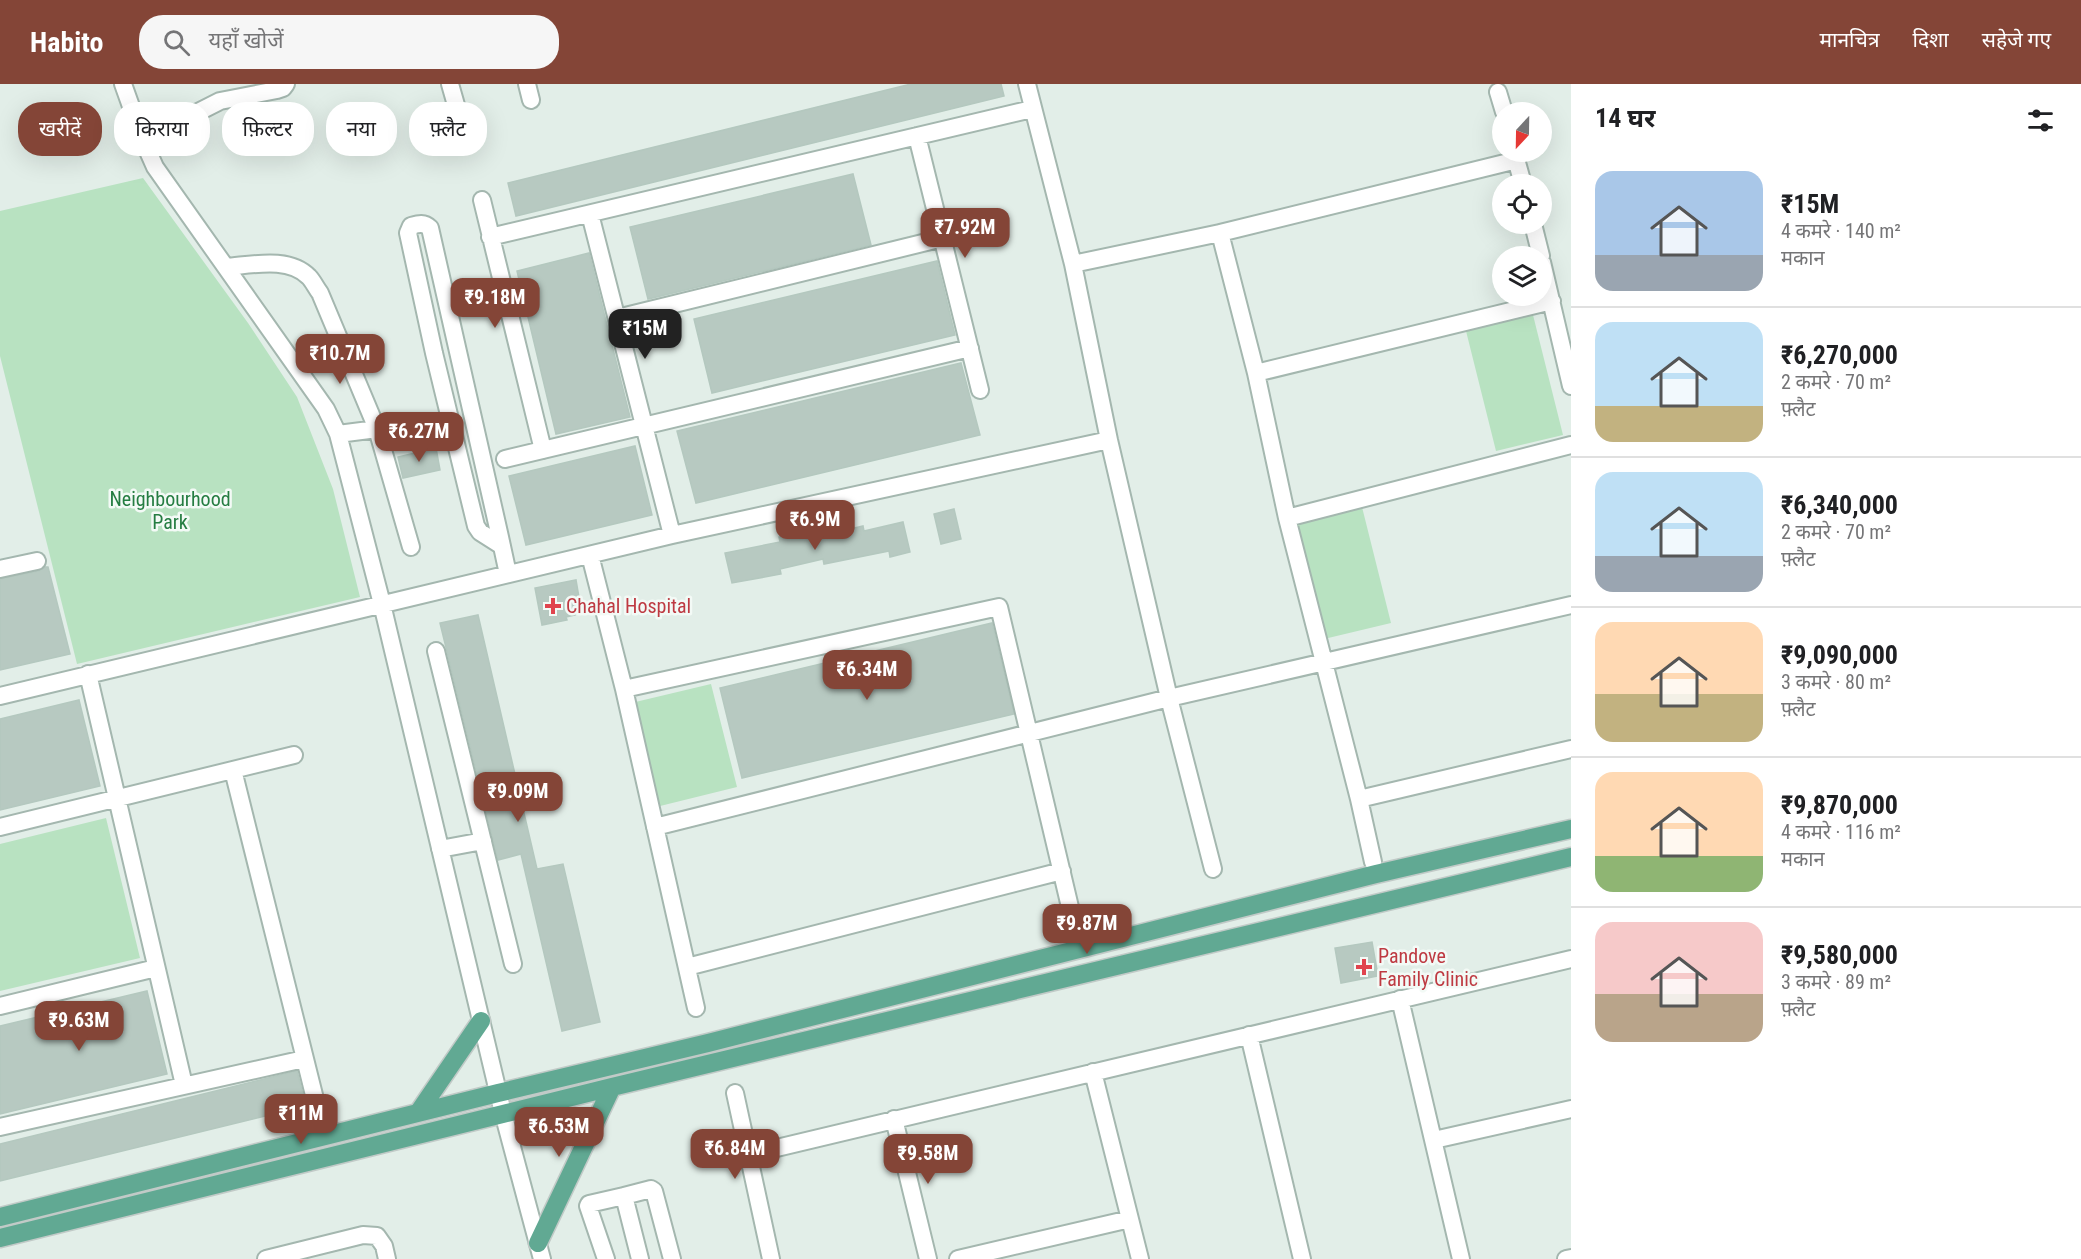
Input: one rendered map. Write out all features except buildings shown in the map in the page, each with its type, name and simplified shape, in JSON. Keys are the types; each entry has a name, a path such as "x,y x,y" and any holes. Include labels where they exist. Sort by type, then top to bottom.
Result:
{"main road":[{"path":"0,1216 708,1043 1376,874 1571,829"},
{"path":"0,1238 503,1113 1571,857"},
{"path":"418,1113 481,1021"},
{"path":"540,1251 612,1087"}],"street":[{"path":"123,84 129,102"},
{"path":"210,106 241,90 278,90 286,84"},
{"path":"450,84 455,102"},
{"path":"1027,84 1073,264 1109,440 1169,698 1213,869"},
{"path":"1498,92 1501,102"},
{"path":"490,237 1032,109"},
{"path":"917,136 980,390"},
{"path":"150,156 155,167 326,409 338,434 382,604 498,1093 540,1251"},
{"path":"1073,264 1220,233 1493,162"},
{"path":"482,200 543,450"},
{"path":"590,214 672,535"},
{"path":"502,546 480,532 476,526 434,354 408,233 411,226 417,224 424,224 430,228 502,546 508,574"},
{"path":"1220,233 1256,373 1287,518 1359,798 1373,862"},
{"path":"617,318 943,238"},
{"path":"226,267 286,265 296,268 309,277 320,293 377,429 411,547"},
{"path":"1552,301 1571,386"},
{"path":"1256,373 1531,306"},
{"path":"505,459 969,348"},
{"path":"338,434 377,429"},
{"path":"0,696 672,535 1109,440"},
{"path":"1287,518 1571,445"},
{"path":"590,555 624,689 696,1008"},
{"path":"0,570 37,561"},
{"path":"655,827 1169,698 1571,605"},
{"path":"624,689 999,607 1074,924"},
{"path":"436,651 513,964"},
{"path":"88,674 184,1085"},
{"path":"1359,798 1571,748"},
{"path":"0,827 294,755"},
{"path":"233,770 315,1103"},
{"path":"440,849 483,841"},
{"path":"687,967 1062,871"},
{"path":"747,1155 1571,959"},
{"path":"0,1006 156,968"},
{"path":"1400,999 1461,1259"},
{"path":"1249,1035 1302,1259"},
{"path":"0,1127 304,1059"},
{"path":"1093,1072 1140,1259"},
{"path":"735,1093 771,1259"},
{"path":"1434,1140 1571,1109"},
{"path":"894,1119 928,1259"},
{"path":"606,1259 588,1206 651,1189 654,1191 672,1259"},
{"path":"624,1196 640,1259"},
{"path":"958,1259 1130,1219"},
{"path":"266,1259 363,1235 377,1236 384,1246 387,1259"},
{"path":"1566,1259 1571,1258"}],"green space":[{"name":"Neighbourhood Park","path":"143,178 248,323 297,397 333,489 360,597 77,664 0,356 0,211"},
{"path":"1533,315 1563,435 1496,451 1466,331"},
{"path":"1361,503 1391,623 1324,639 1294,520"},
{"path":"711,684 737,787 652,808 627,704"},
{"path":"106,818 140,958 0,991 0,844"}],"place":[{"name":"Chahal Hospital","path":"553,606"},
{"name":"Pandove Family Clinic","path":"1364,967"}]}
